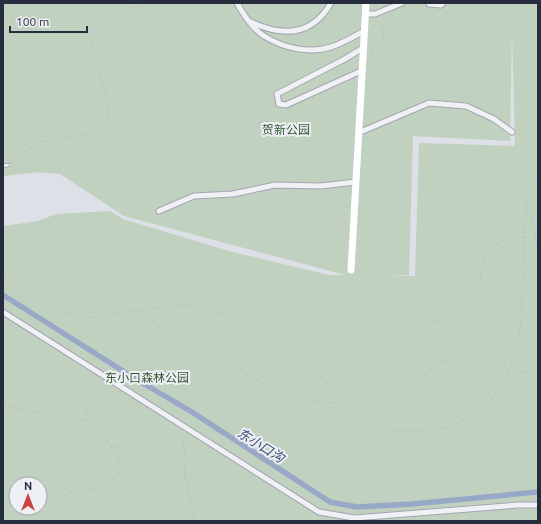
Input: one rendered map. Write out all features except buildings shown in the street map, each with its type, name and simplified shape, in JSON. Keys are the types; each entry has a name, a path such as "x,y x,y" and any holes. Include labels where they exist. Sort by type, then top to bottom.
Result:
{"street":[{"path":"237,3 248,21 263,36 287,47 302,50 330,48 346,41 364,30"},
{"path":"248,21 277,31 292,31 312,24 320,18 331,3"},
{"path":"351,270 362,48 366,3"},
{"path":"365,14 375,14 402,3"},
{"path":"428,3 440,5 443,3"},
{"path":"362,48 343,60 276,94 279,104 286,105 362,67"},
{"path":"358,133 429,103 466,106 494,119 512,132"},
{"path":"159,211 194,196 233,194 275,185 320,186 356,182"},
{"path":"3,312 319,512 354,518 538,505"}],"lane":[{"path":"3,166 8,165"}],"path":[{"path":"8,165 39,142 100,132 106,127 108,118 106,94 95,63 94,29 96,26 134,7 150,3"},
{"path":"170,3 177,3"},
{"path":"362,67 370,61 374,48 384,40 382,25 396,6"},
{"path":"3,273 65,312 90,318 170,305 196,306 257,325 284,341 308,359 342,402 370,422 393,431 422,432 448,427 470,416 490,402 507,377 518,345 522,306 526,200 538,174"},
{"path":"525,214 532,216 538,250"},
{"path":"427,323 464,316 478,290 485,253 502,241 525,236"},
{"path":"137,311 185,344 197,355 212,362 228,363 266,385 294,395 319,402 342,402"},
{"path":"370,422 438,363 450,360 484,360 501,364 509,370 522,372 535,370 538,367"},
{"path":"203,395 238,368"},
{"path":"48,521 62,499 70,492 106,488 113,481 120,469 117,456 87,420 85,391 88,381 96,371"},
{"path":"3,405 36,412 52,412 64,418 87,420"},
{"path":"183,426 185,471 194,521"},
{"path":"110,446 162,457 185,471 198,487 212,497 271,521"},
{"path":"143,521 181,489 185,471"},
{"path":"106,488 108,491 128,502 135,508 140,521"}],"green space":[{"name":"东小口森林公园","path":"3,3 538,3 538,521 3,521 3,226 38,221 56,214 110,211 123,219 229,251 329,275 345,275 124,216 60,174 39,172 3,176","holes":["512,31 515,146 419,143 415,276 390,276 409,275 413,136 510,141"]}],"waterway":[{"name":"东小口沟","path":"3,295 134,378 192,412 330,502 357,507 412,504 538,492"}],"park label":[{"name":"贺新公园","path":"286,129"}]}
